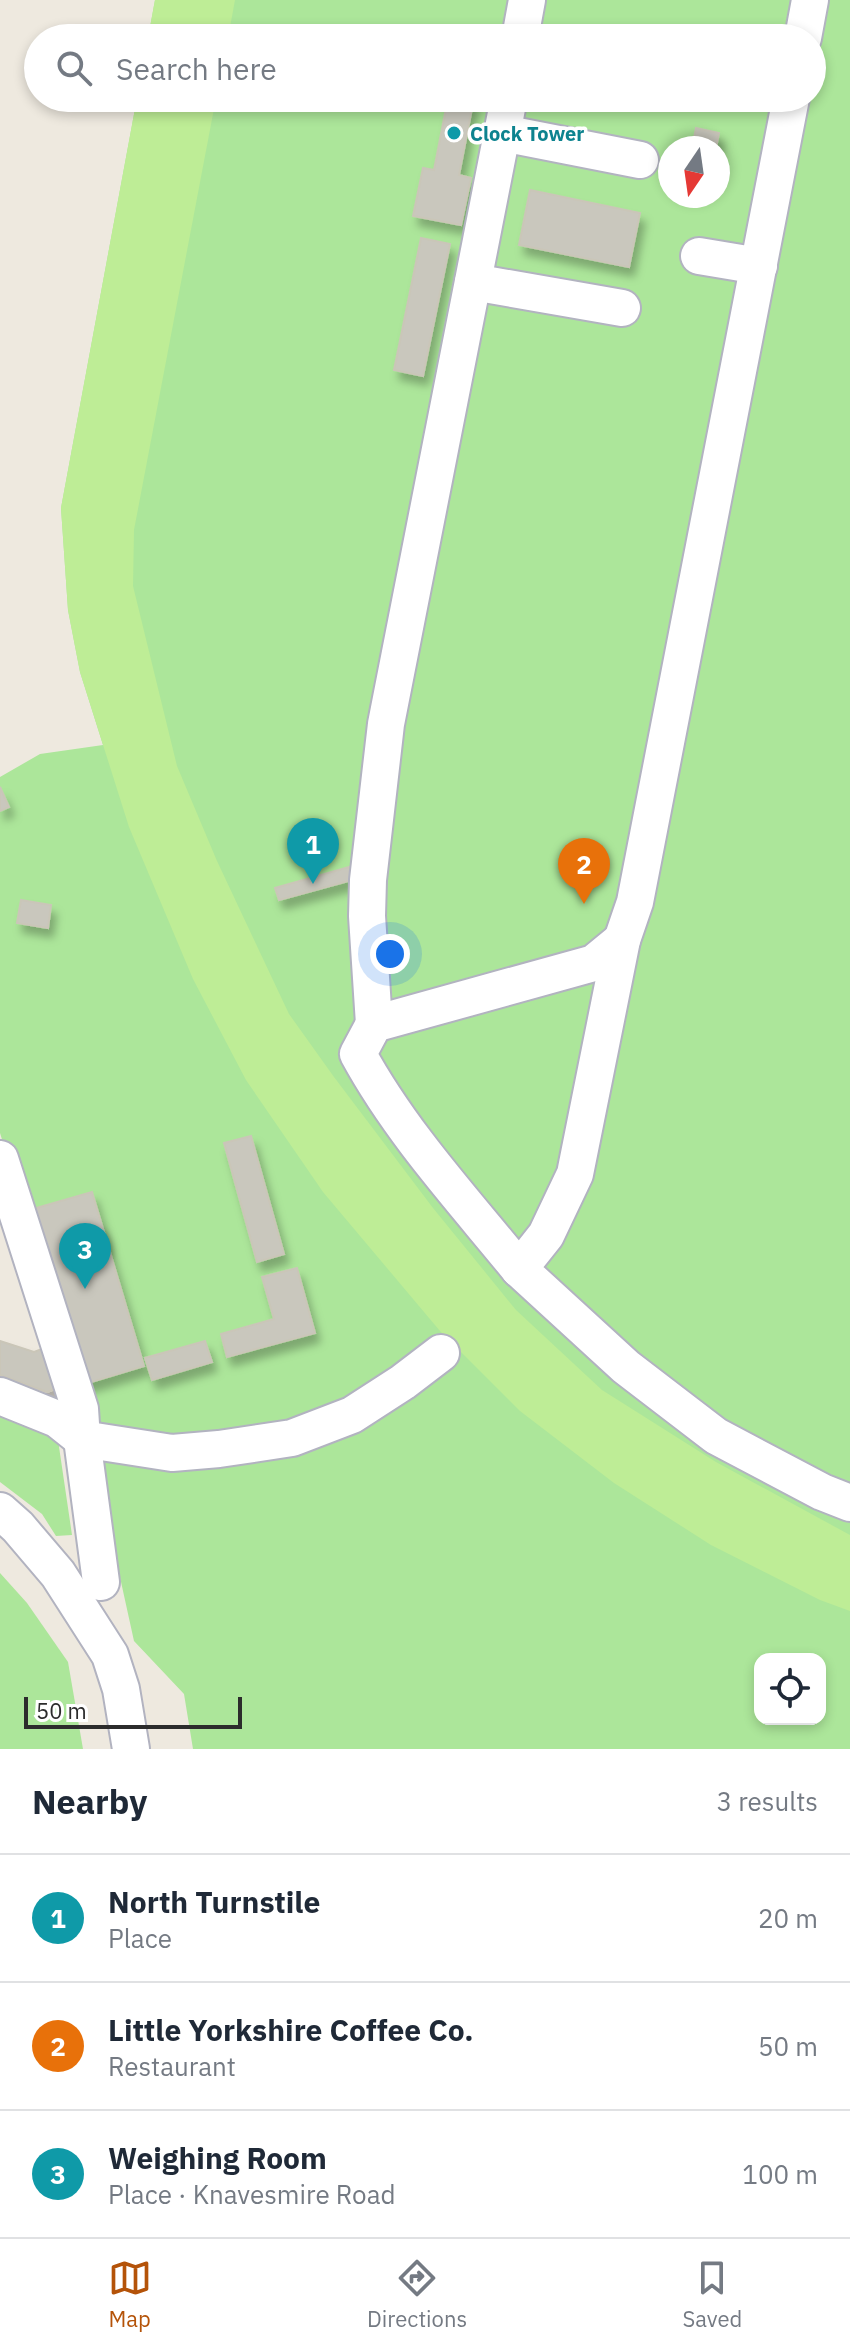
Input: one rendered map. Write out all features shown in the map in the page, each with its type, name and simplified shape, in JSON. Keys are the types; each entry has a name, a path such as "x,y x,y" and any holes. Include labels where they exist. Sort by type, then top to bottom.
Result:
{"street":[{"path":"523,24 527,0"},
{"path":"806,24 810,0"},
{"path":"506,112 386,724 368,880 367,916 374,1024 358,1054 377,1089 437,1169 519,1269 626,1367 716,1436 822,1492 850,1503"},
{"path":"519,1269 546,1235 575,1174 622,940 635,902 788,112"},
{"path":"502,133 640,160"},
{"path":"699,256 759,266"},
{"path":"473,282 622,308"},
{"path":"374,1024 594,963 622,940"},
{"path":"0,1159 80,1409 101,1582"},
{"path":"0,1396 57,1419 82,1439 172,1453 292,1438 352,1415 441,1353"},
{"path":"0,1511 18,1527 58,1574 110,1655 121,1689 131,1749"}],"green space":[{"path":"155,0 850,0 850,1749 193,1749 184,1694 134,1641 78,1386 0,1133 0,811 8,807 0,787 0,777 40,754 103,745 80,672 68,610 61,508 134,112 826,112 826,24 151,24"},
{"path":"155,0 235,0 231,24 151,24"},
{"path":"134,112 213,112 134,530 133,586 177,766 217,861 289,1014 433,1208 516,1310 602,1390 716,1462 850,1535 850,1611 820,1600 711,1545 614,1483 520,1411 440,1331 323,1192 246,1080 193,979 129,827 80,672 68,610 61,508"},
{"path":"0,1411 58,1440 72,1535 56,1536 42,1514 0,1482"},
{"path":"0,1573 27,1603 68,1662 83,1749 0,1749"}],"building":[{"name":"Clock Tower","path":"445,112 471,112 459,175 471,178 461,225 413,216 423,168 434,170"},
{"path":"696,128 719,133 718,136 694,136"},
{"path":"530,190 640,213 629,267 519,245"},
{"path":"421,238 450,244 423,376 394,370"},
{"path":"0,787 9,807 0,811"},
{"path":"349,867 352,880 279,900 275,888"},
{"path":"21,900 51,905 48,928 17,923"},
{"path":"251,1136 284,1254 257,1262 224,1143"},
{"path":"92,1192 144,1366 78,1386 26,1211"},
{"path":"297,1268 315,1333 227,1357 221,1334 274,1319 262,1277"},
{"path":"0,1341 34,1352 50,1346 63,1386 47,1392 0,1375"},
{"path":"205,1341 212,1362 152,1380 145,1358"}],"place":[{"name":"Clock Tower","path":"454,133"},
{"name":"North Turnstile","path":"313,884"},
{"name":"Little Yorkshire Coffee Co.","path":"584,904"},
{"name":"Weighing Room","path":"85,1289"}]}
